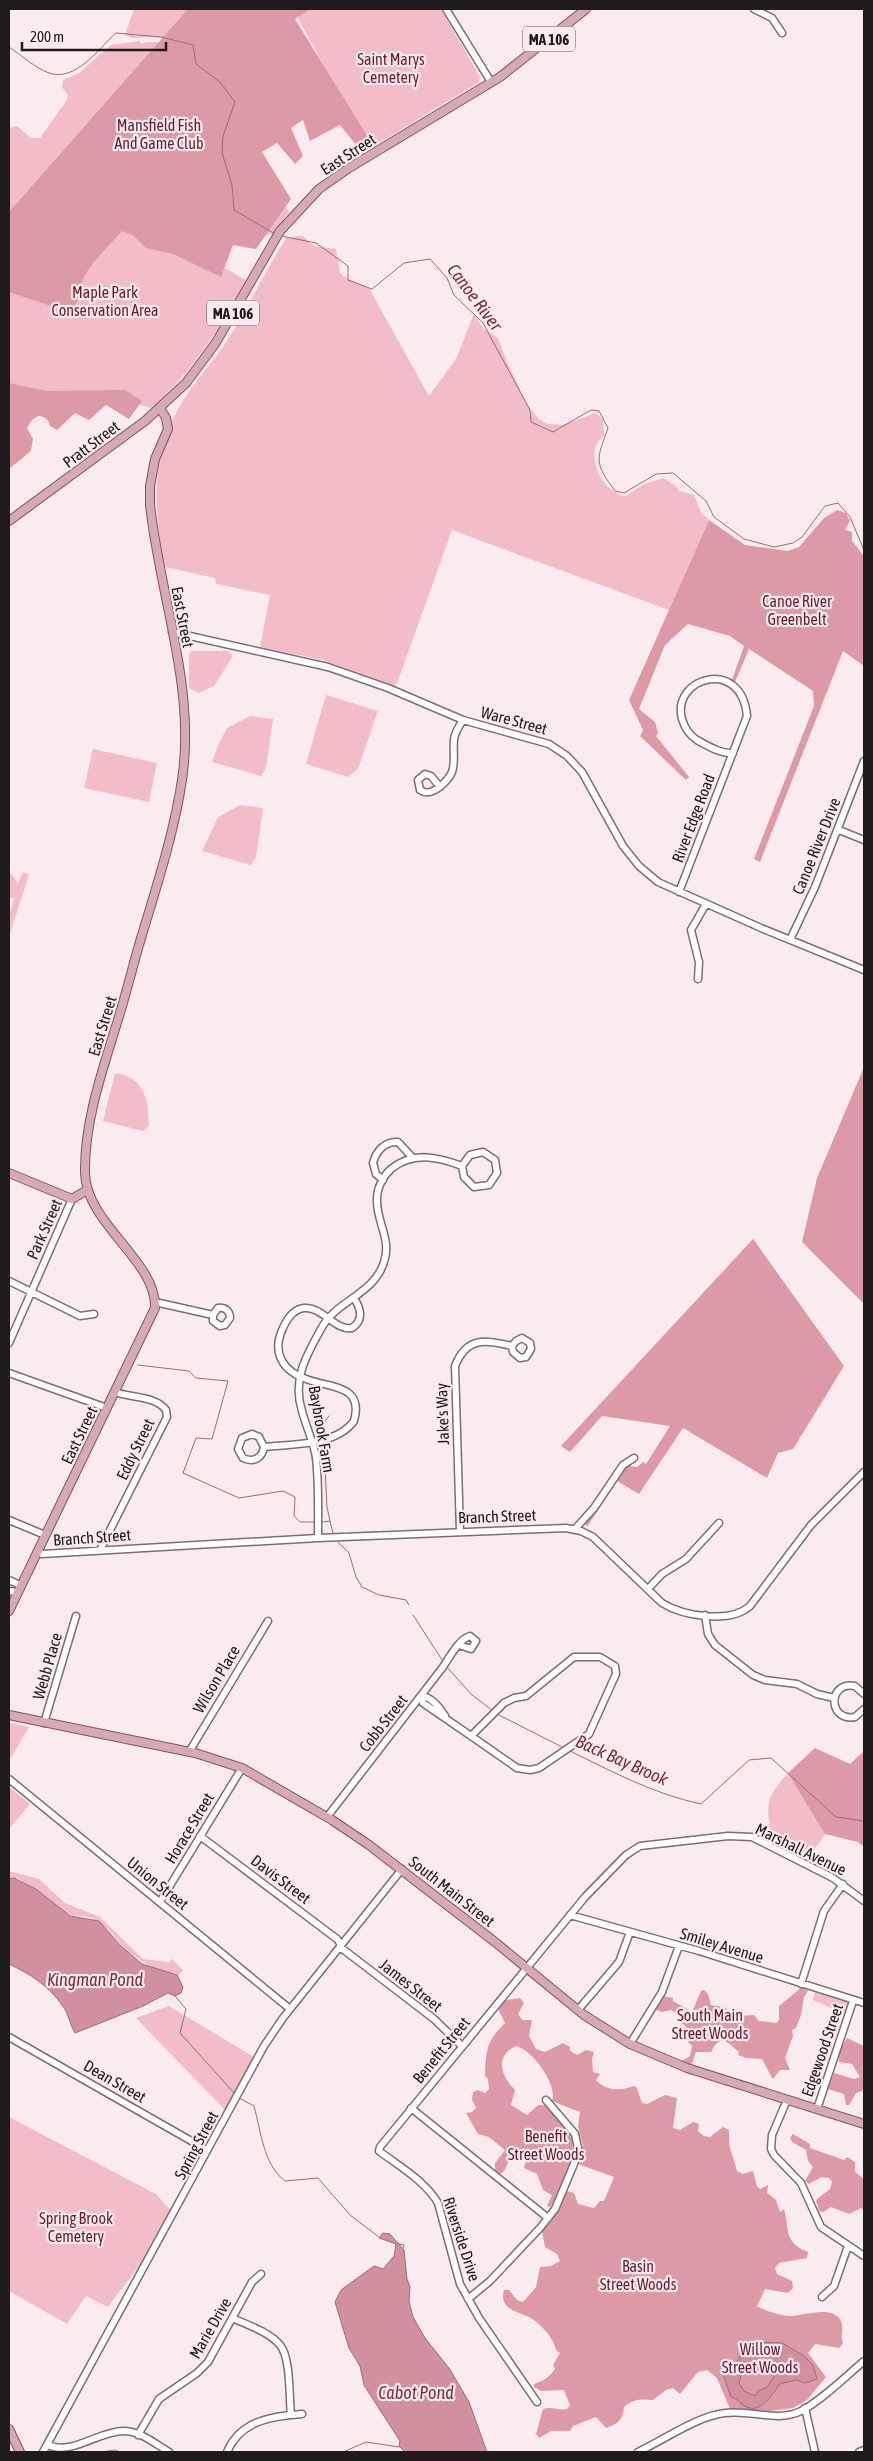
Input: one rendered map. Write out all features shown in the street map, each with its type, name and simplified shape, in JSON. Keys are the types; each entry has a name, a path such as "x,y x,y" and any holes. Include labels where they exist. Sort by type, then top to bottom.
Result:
{"main road":[{"name":"East Street","path":"186,383 221,335 280,231 306,202 336,176 491,82 523,60 586,9"},
{"name":"Pratt Street","path":"9,521 160,408 186,383"},
{"name":"East Street","path":"9,1611 44,1535 148,1326 155,1302 154,1292 148,1280 107,1224 87,1190 85,1173 87,1147 99,1081 166,854 182,778 184,709 172,632 159,570 150,505 150,486 155,459 168,429 166,418 160,408"},
{"path":"9,1173 72,1199"},
{"name":"Park Street","path":"72,1199 87,1190"},
{"name":"South Main Street","path":"9,1715 218,1758 242,1768 327,1817 402,1869 578,2010 630,2044 675,2064 864,2124"},
{"path":"9,2429 20,2452"}],"street":[{"path":"446,9 491,82"},
{"path":"754,9 772,18 782,33"},
{"name":"Ware Street","path":"172,632 328,667 388,688 462,720 540,740 567,756 582,772 624,846 639,866 658,882 864,970"},
{"name":"River Edge Road","path":"679,892 733,753 747,716 746,702 738,689 730,683 712,679 698,682 685,696 680,709 684,727 691,736 704,743 726,753 733,753"},
{"path":"440,786 452,775 454,740 462,720"},
{"name":"Canoe River Drive","path":"790,940 839,830 864,761"},
{"path":"839,830 864,840"},
{"path":"698,980 699,962 692,935 706,904"},
{"path":"412,1157 398,1142 391,1142 382,1147 373,1163 376,1174 382,1180 396,1166 412,1157 428,1157 462,1166"},
{"path":"483,1152 494,1160 497,1173 489,1185 474,1187 464,1177 462,1166 470,1155 483,1152"},
{"name":"Baybrook Farm","path":"318,1538 317,1467 312,1442 298,1396 300,1375 304,1362 327,1318 334,1310 362,1294 377,1277 387,1252 385,1232 377,1199 382,1180"},
{"name":"Park Street","path":"9,1342 72,1199"},
{"path":"9,1281 30,1294 80,1316 94,1314"},
{"path":"264,1447 312,1442 338,1435 348,1429 356,1416 353,1398 343,1389 308,1380 300,1375 285,1365 279,1356 278,1346 284,1326 295,1311 303,1308 313,1309 346,1328 355,1326 361,1316 354,1298"},
{"path":"155,1302 213,1315"},
{"name":"Jake's Way","path":"460,1532 455,1366 462,1353 479,1341 491,1341 512,1346"},
{"path":"9,1373 107,1408"},
{"name":"Eddy Street","path":"100,1550 167,1417 166,1410 156,1402 115,1392"},
{"path":"248,1434 259,1437 264,1447 260,1456 254,1460 243,1458 238,1448 239,1441 248,1434"},
{"path":"575,1529 594,1508 622,1465 634,1458"},
{"name":"Branch Street","path":"36,1552 42,1554 318,1538 518,1529 575,1529 592,1537 671,1609 684,1613 733,1615 747,1608 811,1524 864,1472"},
{"path":"9,1520 44,1535"},
{"path":"648,1589 662,1574 686,1559 719,1523"},
{"path":"9,1580 19,1589"},
{"path":"9,1591 19,1589"},
{"path":"705,1615 708,1634 715,1645 753,1675 765,1680 797,1684 818,1694 834,1698"},
{"name":"Webb Place","path":"44,1723 76,1616"},
{"name":"Wilson Place","path":"189,1752 268,1621"},
{"name":"Cobb Street","path":"327,1817 460,1645"},
{"path":"421,1696 423,1703 445,1716 472,1736 510,1764 524,1769 539,1768 589,1734 616,1674 615,1666 600,1657 577,1656 526,1696 510,1700 494,1712 472,1736"},
{"path":"864,1694 858,1687 848,1685 839,1689 834,1698 836,1711 845,1717 855,1717 864,1708"},
{"name":"Horace Street","path":"160,1902 242,1768"},
{"name":"Union Street","path":"9,1779 290,2009"},
{"name":"Davis Street","path":"200,1836 337,1939 340,1947"},
{"name":"Marshall Avenue","path":"526,1968 570,1915 626,1855 640,1846 650,1844 744,1836 758,1840 843,1884 864,1901"},
{"name":"Spring Street","path":"43,2452 264,2046 290,2009 402,1869"},
{"path":"801,1984 824,1911 843,1884"},
{"name":"Smiley Avenue","path":"570,1915 679,1946 864,2003"},
{"path":"578,2010 619,1962 630,1932"},
{"path":"630,2044 662,1992 679,1946"},
{"name":"James Street","path":"340,1947 434,2019 462,2046"},
{"name":"Benefit Street","path":"379,2150 526,1968"},
{"name":"Edgewood Street","path":"817,2109 853,2001"},
{"name":"Dean Street","path":"9,2037 207,2150"},
{"path":"468,2299 517,2253 548,2218 560,2198 578,2148 575,2134 546,2100"},
{"path":"787,2100 774,2126 771,2149 778,2160 801,2183 821,2227 864,2256"},
{"path":"411,2108 548,2218"},
{"name":"Riverside Drive","path":"379,2150 432,2193 438,2203 460,2284 537,2402"},
{"path":"822,2297 834,2286 848,2246"},
{"name":"Marie Drive","path":"138,2434 158,2399 203,2368 252,2282 262,2274"},
{"path":"232,2318 256,2329 280,2345 284,2352 287,2368 291,2415"},
{"path":"638,2452 697,2422 726,2412 786,2416 805,2408 864,2361"},
{"path":"805,2408 815,2452"},
{"path":"227,2452 237,2436 248,2426 262,2420 302,2414"},
{"path":"48,2445 61,2447 123,2431 138,2434 169,2452"},
{"path":"859,2452 864,2450"}],"green space":[{"name":"Maple Park Conservation Area","path":"134,9 236,9 261,170 289,212 273,234 182,244 246,280 205,348 181,378 152,408 101,397 9,412 9,128 17,126 31,138 40,138 67,100 68,95 62,87 63,80 79,73 111,45 140,41 141,44 147,42 189,42 152,37 132,38 125,35"},
{"name":"Mansfield Fish And Game Club","path":"188,9 310,9 295,19 369,139 357,146 340,125 310,141 303,120 291,128 303,156 295,164 277,143 262,152 291,199 256,249 233,245 221,277 173,254 146,248 134,236 122,231 89,269 82,282 77,303 71,309 66,311 9,292 9,212"},
{"name":"Saint Marys Cemetery","path":"293,9 441,9 480,77 479,82 369,149"},
{"path":"303,236 314,246 336,249 340,272 343,276 369,288 429,396 456,359 474,314 483,328 498,338 528,406 539,419 548,424 562,425 599,412 597,414 603,420 604,436 598,442 595,460 597,470 609,487 617,493 626,496 644,484 663,478 676,486 679,491 694,495 701,512 709,520 669,610 452,530 396,686 323,660 260,647 270,595 216,584 215,578 165,567 158,527 157,486 163,447 169,428 183,400 235,329 286,238"},
{"path":"9,383 46,391 125,390 142,401 129,419 106,405 89,420 75,413 57,430 50,426 46,419 38,416 32,420 27,428 33,439 31,451 9,469"},
{"name":"Canoe River Greenbelt","path":"837,510 846,513 850,521 845,530 852,532 852,541 864,556 864,666 843,651 760,862 754,859 814,706 813,691 749,649 735,682 732,680 744,646 730,636 688,624 665,645 639,709 655,722 658,733 656,736 689,777 686,780 640,736 643,730 629,700 709,520 745,545 788,551 799,547 824,518"},
{"path":"192,651 228,651 233,656 214,686 199,693 189,688 189,654"},
{"path":"326,695 378,711 358,769 348,777 306,764"},
{"path":"250,716 273,719 266,768 261,776 212,762 227,728"},
{"path":"93,749 157,763 149,802 84,788"},
{"path":"240,805 263,808 256,857 251,865 202,851 218,817"},
{"path":"9,871 18,883 23,872 29,874 9,937 9,916 14,899 9,897"},
{"path":"864,1067 864,1304 802,1242 817,1178"},
{"path":"115,1073 133,1079 143,1091 146,1099 149,1126 143,1131 103,1121"},
{"path":"753,1239 844,1366 793,1449 778,1453 767,1478 683,1428 639,1494 617,1481 587,1527 585,1521 593,1514 624,1467 637,1467 643,1462 646,1464 670,1426 602,1416 570,1452 561,1446"},
{"path":"9,1723 29,1727 9,1761"},
{"path":"815,1748 850,1764 864,1751 864,1847 858,1842 825,1834 788,1773"},
{"path":"788,1773 827,1809 831,1826 809,1857 771,1838 769,1802 771,1796"},
{"path":"9,1787 30,1804 9,1829"},
{"name":"Kingman Pond","path":"9,1871 39,1879 65,1903 100,1917 143,1959 169,1962 172,1959 183,1970 178,1976 152,1968 126,1950 109,1930 93,1918 67,1914 42,1893 17,1878 9,1878"},
{"name":"South Main Street Woods","path":"802,1987 808,1991 804,1997 801,2015 796,2028 792,2030 793,2036 785,2058 790,2070 780,2070 774,2078 772,2078 762,2059 746,2058 738,2055 739,2052 727,2042 721,2040 711,2052 696,2052 691,2066 680,2062 690,2056 692,2046 688,2042 692,2033 681,2022 679,2015 671,2010 662,2012 656,2010 663,1996 673,1998 673,2001 692,2012 701,1991 704,1990 708,1994 711,2005 726,2008 728,2013 738,2016 754,2015 759,2021 777,2023 779,2019 779,2006"},
{"path":"815,1991 849,2000 851,2003 847,2015 813,2000"},
{"name":"Basin Street Woods","path":"520,1998 524,2003 518,2014 522,2020 532,2020 529,2036 536,2049 545,2052 563,2043 570,2047 570,2051 577,2055 586,2050 594,2052 592,2059 593,2072 600,2074 596,2080 604,2086 614,2089 634,2086 637,2088 642,2103 647,2104 665,2095 677,2098 673,2128 680,2130 693,2122 699,2124 698,2131 704,2136 710,2137 723,2127 729,2130 729,2144 737,2171 743,2174 753,2171 757,2186 760,2189 768,2185 767,2193 776,2200 780,2212 784,2209 791,2240 808,2252 807,2258 779,2263 775,2268 777,2274 792,2281 793,2288 788,2293 765,2289 757,2306 787,2316 817,2312 831,2313 841,2321 843,2343 839,2348 815,2344 808,2353 826,2377 807,2400 793,2408 762,2412 730,2409 717,2378 707,2370 698,2372 680,2394 673,2388 666,2390 653,2400 631,2402 624,2407 619,2421 606,2428 596,2417 573,2426 570,2431 551,2431 539,2438 536,2434 543,2409 567,2409 570,2405 564,2390 541,2391 534,2387 534,2384 540,2382 553,2372 555,2369 553,2365 560,2353 556,2350 546,2331 538,2323 506,2305 503,2296 504,2290 509,2290 517,2300 523,2302 536,2287 540,2267 551,2266 560,2261 557,2254 545,2247 542,2231 558,2210 567,2191 574,2193 578,2204 594,2208 600,2201 604,2201 614,2177 578,2164 583,2146 578,2126 580,2112 552,2101 551,2086 542,2069 529,2054 516,2046 509,2050 502,2060 503,2072 515,2090 511,2105 527,2115 538,2105 547,2105 571,2137 573,2144 571,2162 559,2192 550,2207 547,2206 552,2195 543,2190 537,2174 524,2168 526,2161 523,2153 515,2150 501,2174 495,2170 495,2163 505,2150 489,2137 478,2134 466,2113 472,2112 476,2108 472,2100 473,2092 478,2090 485,2093 489,2089 488,2079 485,2076 488,2047 505,2023 498,2009 506,2000"},
{"name":"Kingman Pond","path":"169,2006 254,2057 225,2110 136,2018"},
{"path":"847,2038 864,2046 864,2090 856,2093 849,2105 846,2105 844,2094 828,2089 834,2073 854,2079 860,2077 852,2064 839,2062 839,2052"},
{"name":"Spring Brook Cemetery","path":"9,2117 156,2194 170,2210 143,2261 108,2307 86,2296 67,2324 9,2291"},
{"path":"793,2134 810,2144 810,2148 844,2160 847,2157 855,2162 855,2172 864,2179 864,2211 861,2208 849,2214 831,2207 823,2212 819,2211 816,2200 830,2189 832,2182 829,2178 821,2177 809,2184 805,2181 813,2167 808,2161 806,2150 792,2142 790,2138"}],"water":[{"name":"Kingman Pond","path":"14,1878 36,1889 70,1916 99,1921 121,1946 142,1964 177,1975 183,1987 181,1993 175,1996 168,1993 143,2006 75,2033 64,2008 57,1998 31,1976 9,1964 9,1879"},
{"name":"Cabot Pond","path":"383,2233 390,2234 404,2250 407,2279 410,2287 409,2301 413,2317 425,2338 449,2368 469,2402 487,2452 405,2452 399,2446 400,2441 364,2385 360,2366 349,2348 335,2302 341,2290 374,2266 383,2269 394,2256 396,2244 379,2238"},
{"path":"748,2342 782,2343 804,2356 813,2365 817,2379 805,2383 796,2380 780,2384 765,2403 755,2408 749,2408 731,2397 723,2374 734,2367","holes":["749,2370 766,2371 774,2377 767,2387 758,2391 755,2396 744,2391 739,2383 741,2375"]}],"waterway":[{"name":"Canoe River","path":"9,47 39,68 59,75 77,69 116,33 161,37 193,45 196,64 220,82 235,102 223,136 222,153 232,185 234,210 275,234"},
{"name":"Canoe River","path":"281,236 316,243 348,266 348,280 372,289 404,263 430,259 447,278 454,295 483,323 530,410 531,422 553,432 591,410 599,411 608,428 599,455 600,467 615,491 624,493 656,474 673,473 706,501 714,517 744,539 774,547 793,543 802,537 825,506 838,503 850,517 864,550"},
{"name":"Back Bay Brook","path":"138,1365 189,1371 196,1378 228,1381 212,1439 196,1438 183,1473 239,1498 283,1491 295,1497 294,1516 300,1522 315,1522"},
{"path":"323,1424 329,1416"},
{"path":"324,1449 327,1507 330,1521"},
{"name":"Back Bay Brook","path":"323,1522 330,1521 333,1533"},
{"name":"Back Bay Brook","path":"338,1542 349,1553 356,1577 362,1587 379,1595 406,1600 409,1605"},
{"name":"Back Bay Brook","path":"413,1615 444,1663"},
{"name":"Back Bay Brook","path":"446,1666 471,1694 493,1711"},
{"name":"Back Bay Brook","path":"497,1714 564,1748"},
{"name":"Back Bay Brook","path":"570,1751 650,1788 701,1804 749,1760 771,1758 836,1817 864,1821"},
{"path":"175,1996 186,2009 180,2033 235,2094"},
{"path":"239,2098 254,2106 267,2156 272,2166 285,2181 318,2178 350,2215 379,2237"},
{"path":"399,2244 404,2245 403,2248"},
{"path":"343,2452 366,2442 399,2447"},
{"path":"101,2452 115,2450 120,2452"}],"park label":[{"name":"Benefit Street Woods","path":"546,2145"},
{"name":"Willow Street Woods","path":"760,2358"}]}
